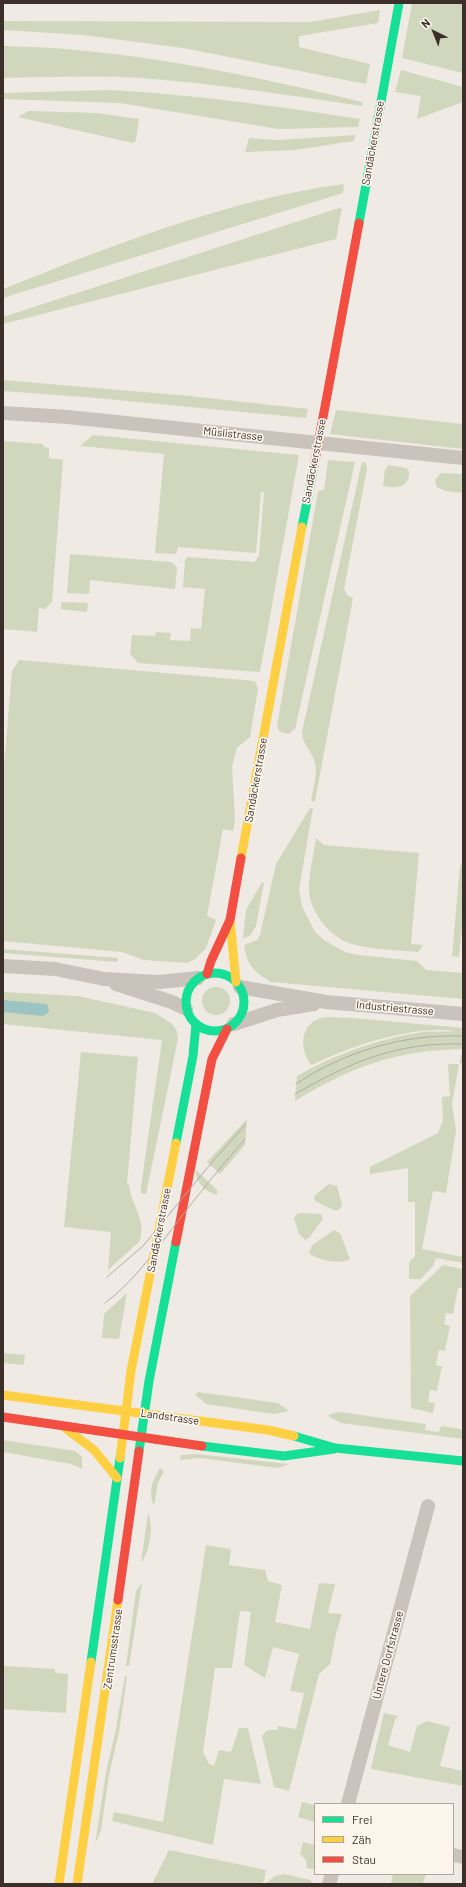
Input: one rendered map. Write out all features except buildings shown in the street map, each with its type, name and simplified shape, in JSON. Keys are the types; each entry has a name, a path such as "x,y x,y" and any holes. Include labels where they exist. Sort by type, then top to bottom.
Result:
{"street":[{"name":"Sandäckerstrasse","path":"202,976 230,920 262,746 272,680 314,466 399,3"},
{"name":"Müslistrasse","path":"3,413 152,426 463,458"},
{"name":"Sandäckerstrasse","path":"230,920 238,984"},
{"path":"3,966 55,969 104,979 159,982 218,973 228,975 238,984 243,994 244,1006 240,1018 231,1026 211,1031 191,1020 186,1009 185,1000 187,992 202,976"},
{"path":"104,979 120,986 172,1002 186,1009"},
{"name":"Industriestrasse","path":"238,984 326,1002 463,1014"},
{"name":"Industriestrasse","path":"231,1026 277,1010 326,1002"},
{"name":"Sandäckerstrasse","path":"123,1435 131,1371 193,1056 196,1024"},
{"name":"Sandäckerstrasse","path":"145,1413 212,1059 231,1026"},
{"path":"167,1190 170,1207 181,1217"},
{"name":"Landstrasse","path":"3,1395 126,1410 268,1430 310,1440 335,1448 463,1460"},
{"name":"Zentrumsstrasse","path":"77,1884 104,1707 145,1413"},
{"name":"Landstrasse","path":"3,1417 141,1438 284,1456 335,1448"},
{"path":"64,1427 94,1450 117,1478"},
{"name":"Zentrumsstrasse","path":"59,1884 123,1435"},
{"name":"Untere Dorfstrasse","path":"348,1803 428,1506"}],"green space":[{"path":"412,3 463,3 463,73 402,58"},
{"path":"380,10 378,23 299,36 299,47 370,64 366,84 183,48 83,35 3,30 3,21 310,22"},
{"path":"3,46 94,52 184,64 362,102 362,106 170,80 90,76 3,78"},
{"path":"401,70 463,87 463,102 417,119 421,96 395,92"},
{"path":"108,90 171,94 234,101 360,119 358,127 278,129 120,103 3,99 3,93"},
{"path":"29,111 96,113 139,119 136,140 133,143 18,117"},
{"path":"355,135 354,141 295,150 245,152 249,138 278,140"},
{"path":"344,184 343,193 3,298 3,289 87,256 171,226 257,201 300,191"},
{"path":"342,207 336,239 3,324 3,317"},
{"path":"3,380 190,396 308,409 306,418 85,397 3,391"},
{"path":"336,410 463,424 463,449 330,434"},
{"path":"93,435 299,455 260,672 138,663 130,654 132,635 155,636 156,632 171,633 170,640 190,641 191,628 201,629 205,589 183,587 185,560 188,557 255,562 259,555 264,492 261,492 256,553 178,547 176,554 155,553 164,454 80,446"},
{"path":"3,441 43,444 44,447 49,448 49,458 63,460 52,602 45,609 39,608 37,632 3,629"},
{"path":"328,460 355,462 295,729 289,734 280,732 277,726 318,491 324,490"},
{"path":"362,462 366,463 367,469 344,589 347,595 353,598 315,801 311,801 316,770 312,756 305,744 302,732"},
{"path":"388,465 406,468 409,471 409,477 404,484 397,487 383,486 385,470"},
{"path":"441,473 463,474 463,493 445,491 437,487 435,480"},
{"path":"70,554 171,562 177,567 175,589 90,580 89,594 67,593"},
{"path":"62,602 88,603 87,612 61,609"},
{"path":"19,660 255,681 258,689 250,737 237,748 232,766 235,819 233,831 223,829 207,916 216,920 206,948 194,960 187,963 144,960 122,952 3,941 3,778 12,671"},
{"path":"310,808 313,808 299,889 302,906 315,932 324,940 345,952 359,955 417,961 426,970 463,973 463,999 271,982 260,975 252,967 247,958 244,945 257,940 260,935 276,864"},
{"path":"316,838 324,845 419,853 411,944 423,945 418,952 377,949 352,944 334,935 327,928 315,912 309,893 309,883"},
{"path":"460,865 463,865 463,916 459,957 452,956"},
{"path":"262,882 264,883 256,926 250,936 243,938 246,910"},
{"path":"3,949 118,958 117,962 3,953"},
{"path":"216,987 226,991 230,1001 226,1011 216,1015 206,1011 202,1001 206,991"},
{"path":"3,992 78,996 155,1013 172,1024 177,1031 178,1039 146,1194 141,1193 141,1186 162,1040 3,1024"},
{"path":"326,1017 463,1028 463,1049 416,1053 375,1063 335,1079 295,1101 297,1076 342,1054 373,1043 405,1035 422,1032 456,1031 438,1030 401,1034 363,1044 311,1065 304,1050 303,1043 306,1029 317,1019"},
{"path":"81,1052 138,1057 127,1184 129,1185 131,1196 139,1215 141,1235 140,1241 108,1270 111,1232 64,1227"},
{"path":"462,1052 463,1062 459,1064"},
{"path":"448,1064 459,1064 452,1104 456,1130 446,1193 433,1191 422,1249 463,1257 463,1263 436,1258 433,1266 421,1279 409,1279 409,1262 415,1256 415,1202 408,1202 408,1168 370,1174 370,1167 438,1133 443,1121 442,1097 450,1096"},
{"path":"247,1119 245,1145 220,1174 207,1162"},
{"path":"195,1169 217,1190 217,1195 204,1189 197,1178"},
{"path":"329,1184 337,1186 342,1205 339,1210 333,1210 315,1201 314,1198 316,1194"},
{"path":"297,1214 321,1214 323,1219 309,1238 305,1240 299,1234 294,1218"},
{"path":"334,1230 340,1233 350,1259 335,1262 312,1256 309,1253 312,1245"},
{"path":"443,1265 463,1269 463,1288 458,1288 453,1314 446,1313 444,1324 450,1326 445,1351 439,1350 436,1365 442,1366 437,1391 430,1390 428,1402 435,1403 433,1413 411,1408 410,1296"},
{"path":"127,1293 119,1339 102,1338 104,1314"},
{"path":"3,1353 25,1355 24,1365 3,1363"},
{"path":"198,1392 278,1403 289,1411 274,1414 206,1404 195,1395"},
{"path":"339,1412 426,1424 425,1430 439,1432 441,1426 460,1429 463,1431 463,1439 341,1423 328,1416"},
{"path":"3,1440 75,1451 82,1457 82,1469 71,1464 3,1452"},
{"path":"196,1454 289,1464 278,1468 200,1458 180,1460 181,1455"},
{"path":"160,1468 164,1471 158,1483 154,1506 151,1491"},
{"path":"148,1513 151,1532 149,1546 141,1563"},
{"path":"206,1545 231,1549 229,1565 265,1570 268,1581 282,1585 275,1622 310,1629 319,1583 335,1584 328,1613 342,1614 330,1664 319,1674 289,1791 274,1787 262,1737 266,1731 278,1730 278,1726 296,1729 304,1693 290,1691 299,1654 273,1647 265,1678 244,1665 251,1612 240,1611 232,1668 215,1668 203,1752 209,1764 214,1766 219,1750 231,1752 239,1728 248,1728 261,1784 224,1779 213,1845 112,1821 114,1812 163,1822"},
{"path":"142,1583 129,1666 126,1666 136,1591"},
{"path":"3,1666 55,1669 55,1673 68,1674 66,1713 3,1709"},
{"path":"125,1676 127,1677 119,1732 109,1775 101,1830 95,1845 106,1772 115,1734"},
{"path":"384,1713 398,1716 395,1720 388,1745 410,1752 417,1726 427,1721 450,1727 440,1766 463,1771 463,1786 371,1769"},
{"path":"302,1802 314,1805 314,1822 298,1817"},
{"path":"303,1842 314,1845 314,1869 307,1868 306,1860 300,1854"},
{"path":"169,1850 266,1870 264,1881 261,1884 152,1884"},
{"path":"284,1874 310,1880 314,1884 265,1884 275,1876"},
{"path":"393,1875 426,1875 423,1884 391,1884"}],"water":[{"path":"3,1000 47,1004 49,1011 47,1014 42,1016 4,1012"}],"tram line":[{"path":"296,1084 334,1062 376,1047 419,1038 463,1036"},
{"path":"295,1094 335,1072 375,1056 416,1046 463,1044"},
{"path":"107,1277 143,1246 213,1161 246,1124"},
{"path":"105,1303 127,1284 146,1263 181,1217 245,1139"}],"traffic: fast":[{"path":"359,223 399,3"},
{"path":"302,527 314,466"},
{"path":"209,973 221,973 236,981 244,996 244,1002 244,1008 236,1023 221,1031 209,1031 194,1023 186,1008 186,996 194,981 209,973"},
{"path":"176,1143 193,1056 196,1024"},
{"path":"139,1451 149,1381 176,1242"},
{"path":"294,1436 335,1448 463,1461"},
{"path":"202,1446 284,1456 334,1449"},
{"path":"91,1662 120,1458"}],"traffic: slow":[{"path":"241,858 302,527"},
{"path":"230,920 236,982"},
{"path":"120,1458 131,1371 176,1143"},
{"path":"3,1395 268,1430 294,1436"},
{"path":"65,1428 94,1450 117,1478"},
{"path":"77,1884 118,1600"},
{"path":"59,1884 91,1662"}],"traffic: jam":[{"path":"314,466 359,223"},
{"path":"207,974 211,961 230,920 241,858"},
{"path":"176,1242 212,1059 227,1029"},
{"path":"3,1417 202,1446"},
{"path":"118,1600 139,1451"}]}
